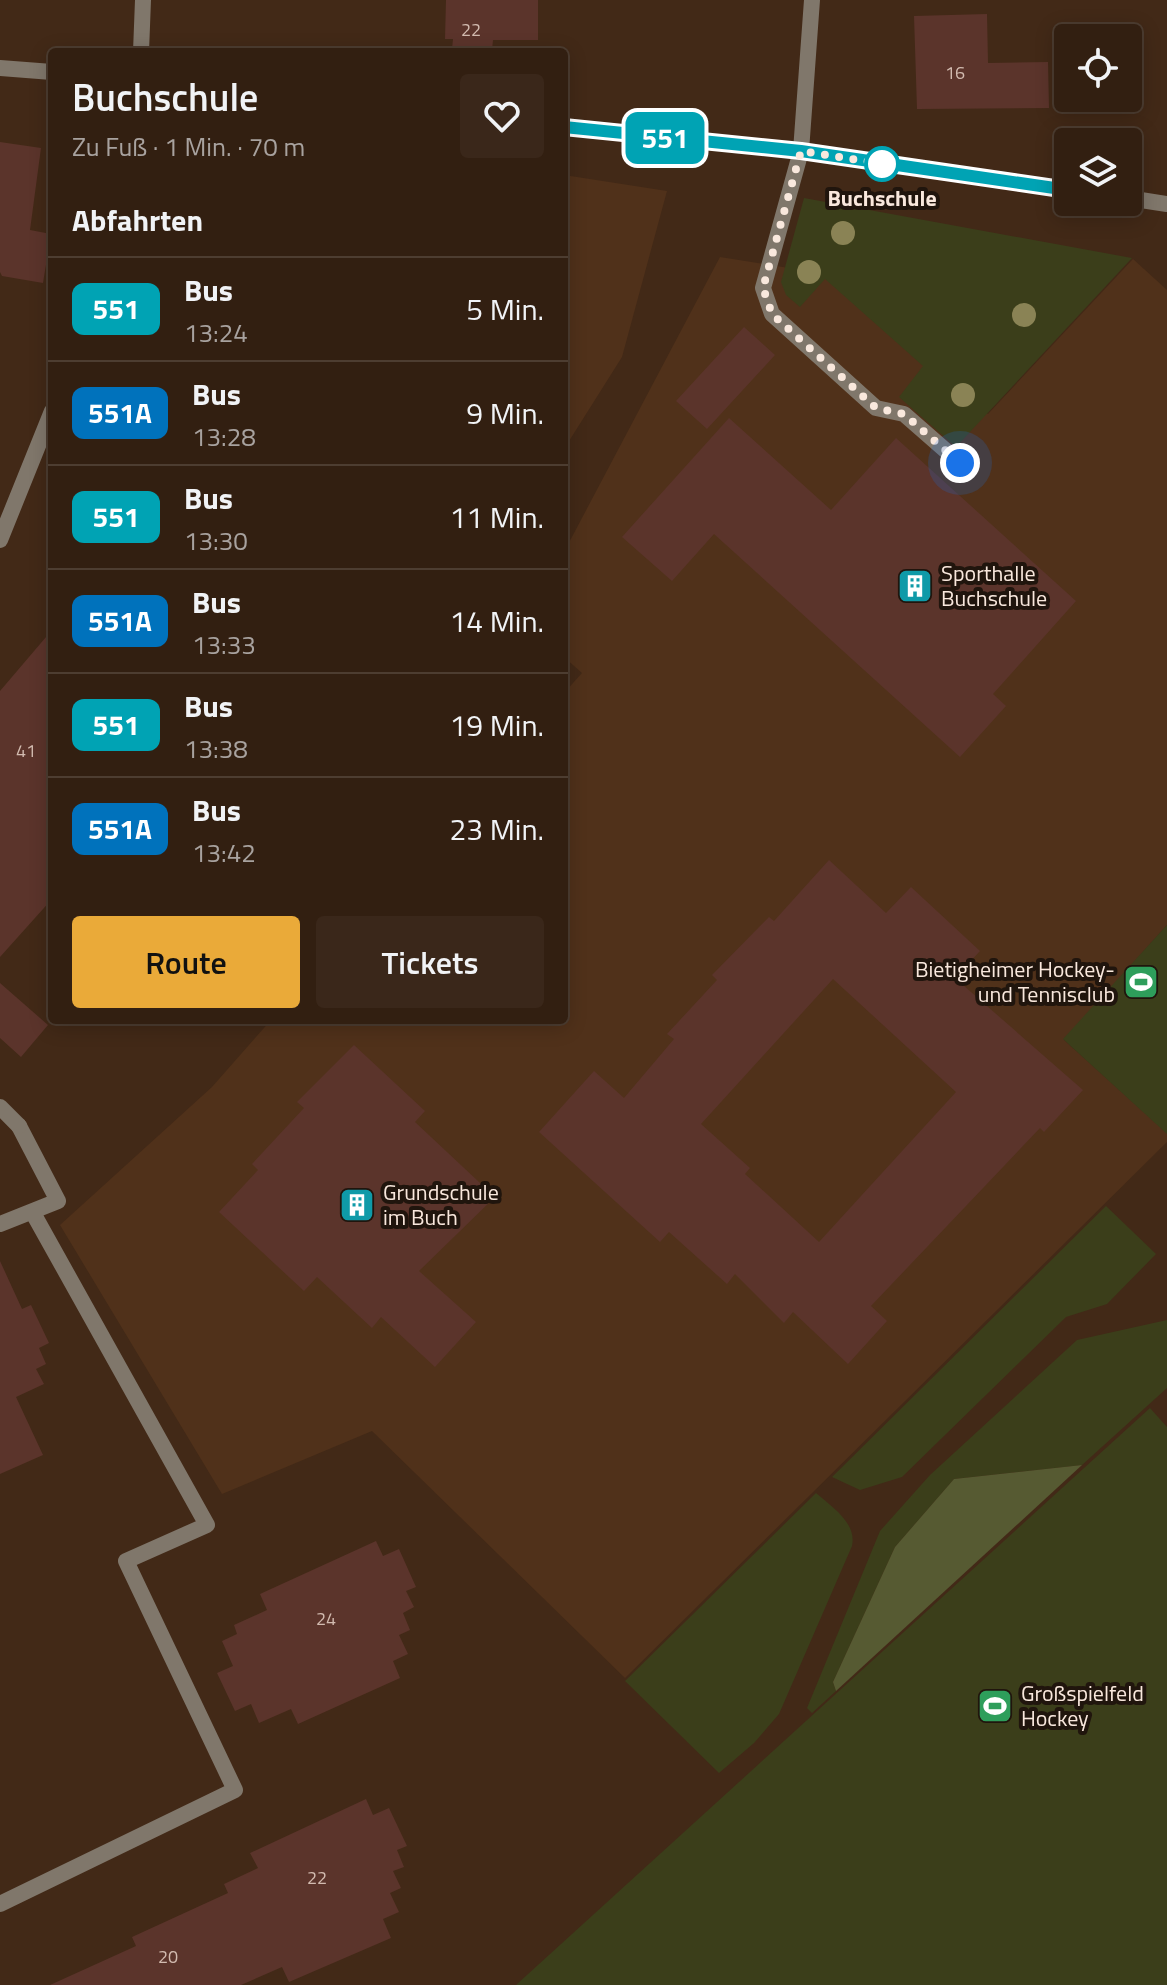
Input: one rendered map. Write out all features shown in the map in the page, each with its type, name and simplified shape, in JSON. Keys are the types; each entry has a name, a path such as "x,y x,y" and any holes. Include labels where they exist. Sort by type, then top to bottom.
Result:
{"street":[{"path":"141,48 143,0"},
{"path":"812,0 801,151 763,288 772,314 876,408 904,414 960,463"},
{"path":"0,68 48,72"},
{"path":"568,127 801,151 1054,188"},
{"path":"1142,200 1167,204"},
{"path":"0,540 48,421"},
{"path":"0,1107 19,1126 58,1201 0,1224"},
{"path":"0,1904 235,1790 126,1561 207,1525 33,1213"}],"shaded area":[{"path":"568,176 667,191 622,357 568,443"},
{"name":"Buchschule","path":"720,257 827,274 988,414 1133,259 1167,290 1167,925 1064,1040 1167,1133 1167,1142 625,1678 372,1431 222,1494 60,1225 212,1087 267,1024 568,1024 568,689 582,673 568,661 568,544"}],"green space":[{"path":"804,198 1132,258 956,447 899,397 923,366 825,279 800,307 786,295 781,282"},
{"name":"Bietigheimer Hockey- und Tennisclub","path":"1167,925 1167,1134 1063,1039"},
{"path":"1106,1206 1156,1254 1107,1304 1066,1317 902,1477 860,1490 832,1477"},
{"path":"1167,1320 1167,1388 1082,1465 954,1479 895,1547 833,1682 836,1691 812,1713 807,1708 880,1531 930,1475 1077,1340"},
{"name":"Großspielfeld Hockey","path":"1150,1408 1167,1427 1167,1985 516,1985"},
{"path":"1082,1465 836,1691 833,1682 895,1547 954,1479"},
{"path":"816,1493 847,1523 853,1538 852,1546 779,1714 754,1743 719,1773 625,1681"}],"building":[{"path":"446,0 538,0 538,40 493,40 492,48 452,48 453,39 445,39"},
{"path":"987,14 988,63 1048,62 1049,108 917,109 914,16"},
{"path":"0,142 41,148 30,230 48,233 43,283 2,276"},
{"path":"744,327 775,355 707,429 676,401"},
{"name":"Sporthalle Buchschule","path":"729,418 831,510 896,438 1076,601 993,694 1006,706 960,757 714,534 672,581 622,537"},
{"path":"48,635 48,903 0,957 0,691"},
{"path":"829,860 886,913 911,887 980,951 955,978 1083,1090 1044,1132 1040,1128 871,1306 887,1321 848,1364 793,1312 784,1323 735,1274 727,1284 669,1232 660,1242 539,1132 594,1071 624,1098 674,1039 667,1034 717,980 712,975 769,917 774,921","holes":["833,979 956,1092 819,1242 745,1174 750,1168 701,1124"]},
{"path":"0,983 48,1025 21,1057 0,1038"},
{"name":"Grundschule im Buch","path":"354,1045 425,1111 415,1122 495,1197 419,1271 476,1322 435,1367 381,1317 372,1328 317,1277 304,1291 219,1212 258,1170 252,1164 304,1108 297,1102"},
{"path":"0,1261 22,1309 31,1305 49,1343 39,1348 46,1364 36,1369 44,1384 16,1397 43,1455 0,1474"},
{"path":"376,1541 383,1556 399,1549 416,1587 406,1591 414,1607 403,1613 410,1630 399,1635 408,1654 393,1661 400,1678 298,1724 291,1709 259,1723 251,1704 235,1711 217,1673 233,1666 222,1641 237,1634 234,1625 267,1610 260,1594"},
{"path":"366,1799 373,1815 389,1808 407,1846 397,1850 404,1867 393,1871 401,1888 390,1893 399,1912 383,1919 391,1938 289,1982 282,1967 241,1985 50,1985 136,1946 132,1937 228,1893 224,1884 258,1868 250,1853"}],"bus line":[{"name":"551","path":"568,127 801,151 1054,188"}],"place":[{"name":"Buchschule","path":"882,164"},
{"name":"Sporthalle Buchschule","path":"915,586"},
{"name":"Bietigheimer Hockey- und Tennisclub","path":"1141,982"},
{"name":"Grundschule im Buch","path":"357,1205"},
{"name":"Großspielfeld Hockey","path":"995,1706"}],"route":[{"path":"882,164 889,165 801,151 763,288 772,314 876,408 904,414 960,463"}]}
